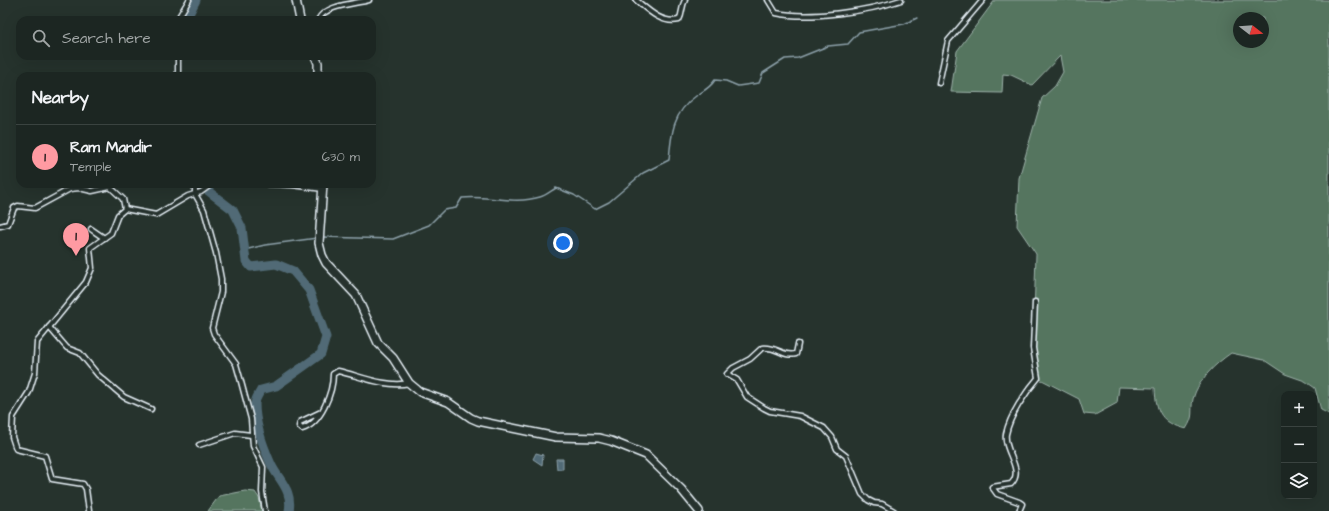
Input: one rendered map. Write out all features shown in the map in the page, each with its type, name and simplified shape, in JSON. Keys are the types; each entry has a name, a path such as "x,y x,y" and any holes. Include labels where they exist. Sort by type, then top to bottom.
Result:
{"main road":[{"path":"296,0 299,16"},
{"path":"317,60 318,72"},
{"path":"323,188 319,232 319,243 322,255 326,263 356,296 378,343 393,358 408,384 420,392 448,402 467,416 478,421 556,437 599,438 646,455 681,489 699,511"}],"street":[{"path":"179,16 188,0"},
{"path":"320,16 328,10 369,0"},
{"path":"636,0 662,19 673,21 679,20 682,15 682,6 685,0"},
{"path":"768,0 776,13 804,14 840,13 901,0"},
{"path":"939,83 948,41 984,0"},
{"path":"178,60 178,72"},
{"path":"0,226 8,224 14,208 18,206 35,208 46,204 70,189 79,188 92,191 106,188"},
{"path":"111,188 123,199 125,209"},
{"path":"194,188 195,194 204,210 216,253 221,280 221,292 212,328 214,334 236,364 251,418 251,435 253,446 263,467 262,492 265,511"},
{"path":"125,209 156,215 188,196 201,192 206,188"},
{"path":"89,511 86,489 83,484 52,479 45,456 16,449 12,437 13,417 20,403 29,392 35,373 37,342 86,282 92,268 90,248 111,233 118,215 125,209"},
{"path":"91,229 104,238"},
{"path":"1019,511 1022,504 997,494 992,487 1011,484 1016,473 1015,466 1006,444 1006,435 1015,412 1031,386 1038,378 1033,348 1035,302"},
{"path":"49,327 67,348 80,354 98,375 124,398 151,409"},
{"path":"798,344 796,354 791,355 787,355 775,348 762,348 750,359 733,368 727,374 737,380 747,398 764,408 770,411 800,416 824,428 832,437 837,449 846,456 856,482 865,497 874,503 882,504 894,511"},
{"path":"321,412 300,422 299,426 302,429 308,428 321,412 333,384 333,374 338,371 386,384 408,384"},
{"path":"199,445 235,433 251,435"}],"green space":[{"path":"995,0 1329,0 1329,414 1321,410 1317,391 1305,381 1285,374 1264,360 1231,353 1213,367 1199,385 1195,392 1192,404 1192,414 1186,429 1165,420 1157,404 1155,388 1119,387 1117,403 1095,415 1084,414 1079,399 1038,378 1033,348 1036,254 1017,226 1019,178 1042,98 1055,86 1063,72 1060,56 1032,85 1011,75 1003,74 1002,93 951,92 957,51"},
{"path":"245,491 255,492 259,498 262,511 208,511 219,496"}],"water":[{"path":"536,453 543,455 542,465 533,459"},
{"path":"556,459 563,459 563,469 557,469"}],"waterway":[{"path":"188,16 196,0"},
{"path":"321,237 393,239 429,225 444,210 456,208 462,198 472,197 511,200 530,199 544,196 556,188 574,195 595,209 609,202 643,173 669,160 672,133 682,109 688,102 709,87 715,80 726,81 738,86 759,83 763,73 785,59 798,58 828,46 848,44 859,32 904,24 917,18"},
{"path":"204,188 233,210 242,228 246,261 251,267 276,264 293,271 309,290 326,337 321,354 276,386 261,390 255,402 256,419 260,435 271,464 287,491 290,504 289,511"},
{"path":"244,250 265,245 317,238"}],"place":[{"name":"Ram Mandir","path":"76,256"}]}
